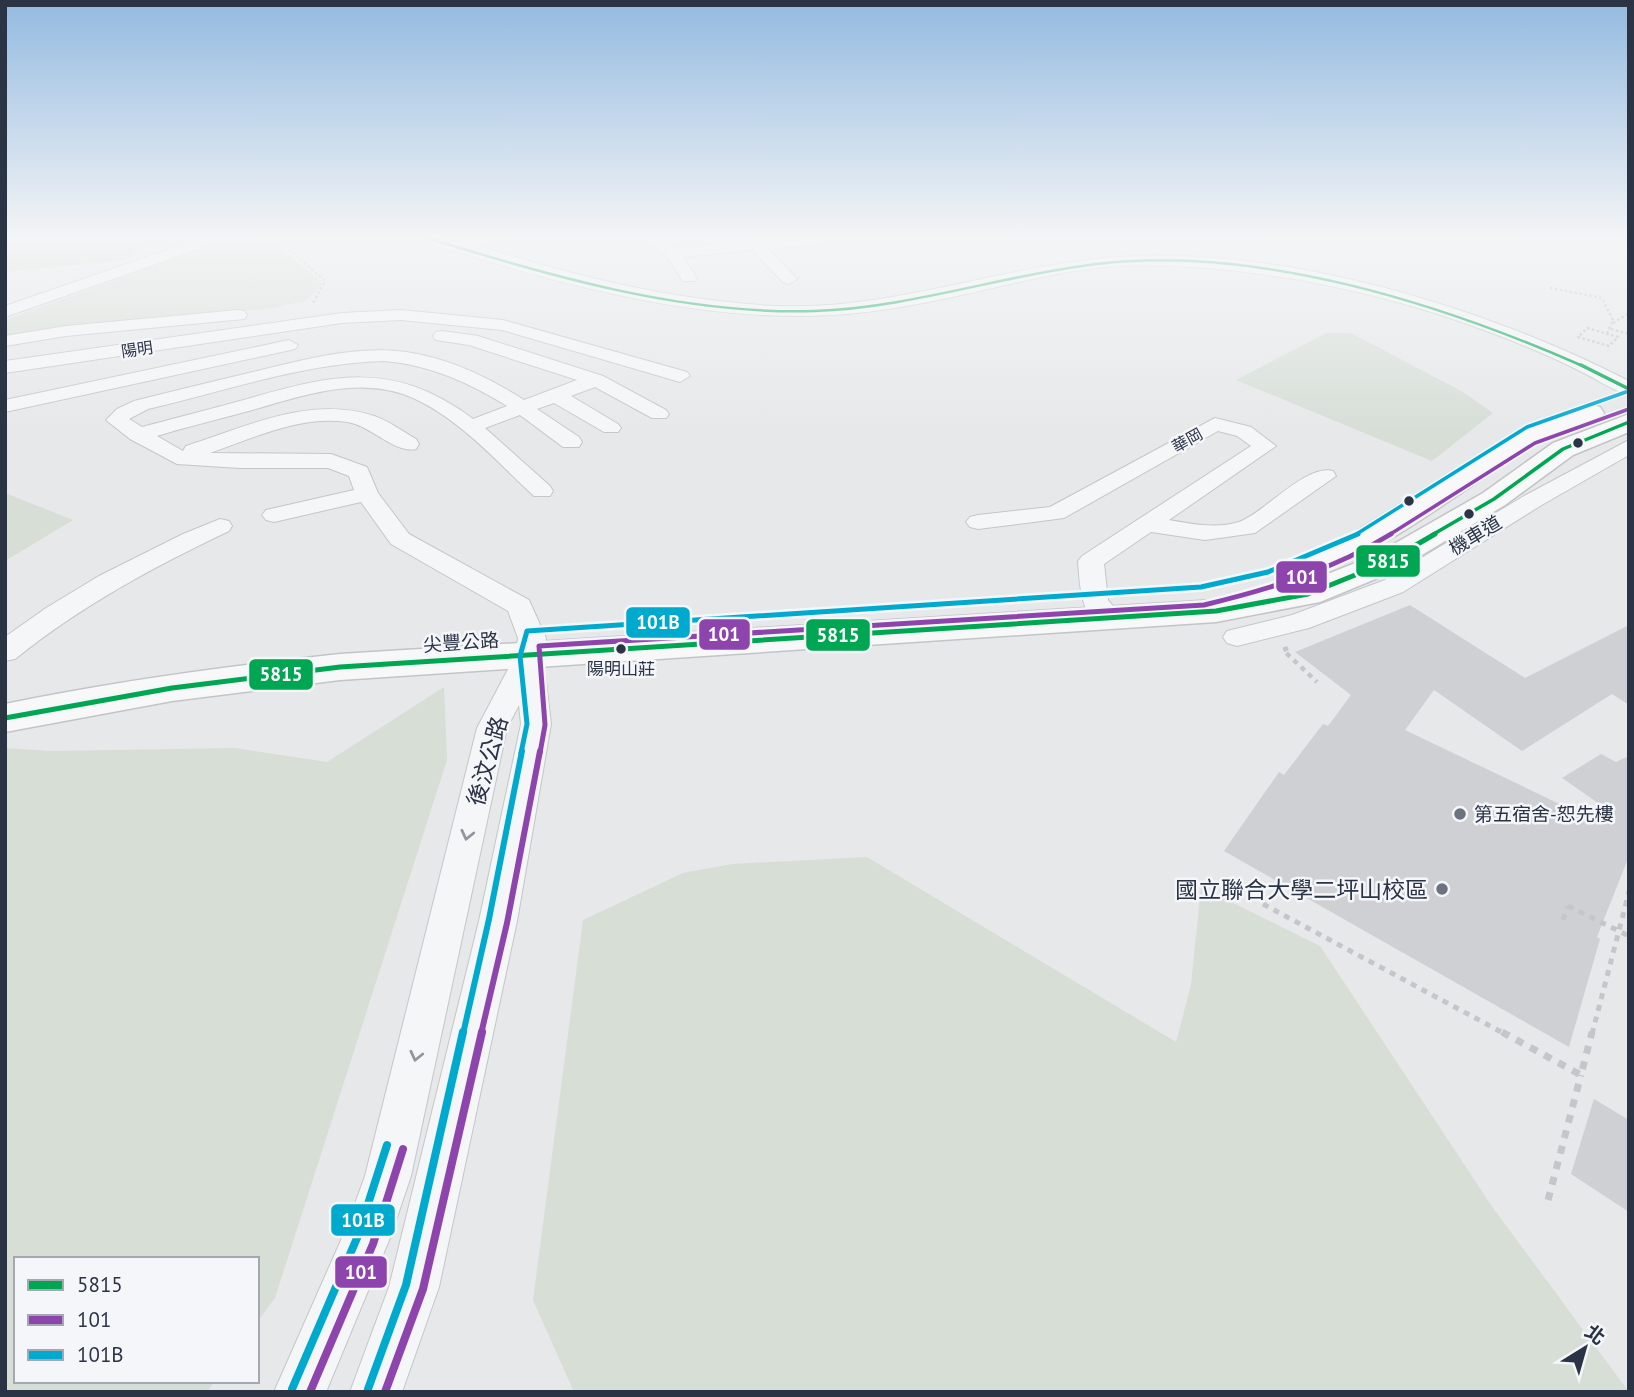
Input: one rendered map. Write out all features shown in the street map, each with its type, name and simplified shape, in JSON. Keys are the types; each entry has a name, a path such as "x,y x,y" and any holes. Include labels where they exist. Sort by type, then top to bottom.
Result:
{"main road":[{"name":"尖豐公路","path":"5,699 94,681 241,659 530,647 1101,608 1202,596 1271,580 1352,548 1531,435 1629,400"},
{"name":"尖豐公路","path":"1101,608 1216,611 1308,594 1385,563 1494,499 1563,449 1629,422"},
{"name":"尖豐公路","path":"5,718 80,702 240,677 530,647"}],"street":[{"path":"5,312 36,301"},
{"path":"676,301 691,305 812,312 873,307 902,301"},
{"path":"729,301 814,304 842,301"},
{"path":"1416,301 1474,318 1552,350 1629,390"},
{"path":"1447,301 1505,319 1629,375"},
{"path":"313,303 392,307 486,320 503,325"},
{"path":"5,341 66,331 260,312"},
{"name":"陽明","path":"5,367 342,318 401,315 503,325 680,376"},
{"path":"426,361 503,325"},
{"name":"陽明","path":"5,406 344,334 394,332 472,340 596,380 659,414"},
{"path":"530,647 520,606 400,540 367,494 359,472 331,461 240,461 177,457 116,420 141,405 313,363 378,355 426,361 507,395 571,442"},
{"path":"470,427 596,380"},
{"path":"137,435 305,389 351,381 394,385 422,395 470,427 542,491"},
{"path":"5,412 103,395 130,396 141,405"},
{"path":"557,396 611,428"},
{"path":"177,457 316,415 340,414 367,420 408,443"},
{"name":"華岡","path":"978,522 1056,513 1215,424 1244,430 1265,446 1091,561 1101,608"},
{"name":"機車道","path":"1237,637 1299,622 1394,586 1593,465 1629,446"},
{"path":"1593,465 1629,472"},
{"path":"1148,524 1205,533 1246,528 1325,476"},
{"path":"274,515 367,494"},
{"path":"5,652 43,621 114,577 220,526"},
{"name":"後汶公路","path":"300,1392 366,1238 388,1176 492,728 530,647"},
{"name":"後汶公路","path":"376,1392 414,1287 498,921 536,724 530,647"}],"path":[{"path":"1603,301 1612,324 1607,333"},
{"path":"1612,324 1629,313"},
{"path":"1587,328 1607,333 1618,337 1609,345 1578,337 1587,328"},
{"path":"1611,329 1629,334"},
{"path":"1283,650 1317,682"},
{"path":"1548,1200 1629,892"},
{"path":"1263,904 1581,1075"},
{"path":"1563,920 1568,906 1629,936"}],"shaded area":[{"path":"57,301 304,301 267,309 106,323 5,338 5,320"},
{"path":"1326,333 1351,333 1463,392 1493,413 1432,461 1236,380"},
{"path":"5,493 73,520 5,561"},
{"path":"444,687 447,760 275,1298 259,1319 259,1257 14,1257 14,1383 214,1383 207,1392 5,1392 5,748 50,751 235,748 327,762"},
{"path":"867,857 1176,1042 1191,985 1201,887 1320,946 1493,1208 1629,1392 574,1392 533,1300 583,920 683,873 732,864"}],"building":[{"path":"1410,605 1525,678 1629,625 1629,705 1612,694 1522,751 1434,690 1405,730 1589,818 1598,803 1562,778 1601,754 1616,762 1629,756 1629,856 1597,937 1600,939 1569,1047 1224,851 1279,772 1284,775 1323,724 1328,726 1351,695 1295,652"},
{"path":"1594,1099 1629,1120 1629,1212 1571,1174"}],"transit line":[{"name":"5815","path":"679,301 762,310 812,311 900,301"},
{"name":"5815","path":"1408,301 1540,347 1629,389"},
{"name":"101B","path":"368,1389 406,1285 489,919 527,724 520,656 527,631 1201,587 1268,572 1348,540 1527,427 1626,392"},
{"name":"101","path":"385,1392 423,1289 507,923 545,725 539,646 1204,605 1274,588 1356,556 1535,443 1629,409"},
{"name":"5815","path":"5,718 172,688 340,667 1216,611 1308,594 1385,563 1494,499 1563,449 1629,422"},
{"name":"101B","path":"292,1389 357,1238 387,1145"},
{"name":"101","path":"310,1392 373,1244 403,1149"}],"place":[{"name":"陽明山莊","path":"621,649"},
{"name":"第五宿舍-恕先樓","path":"1460,814"},
{"name":"國立聯合大學二坪山校區","path":"1442,889"}]}
